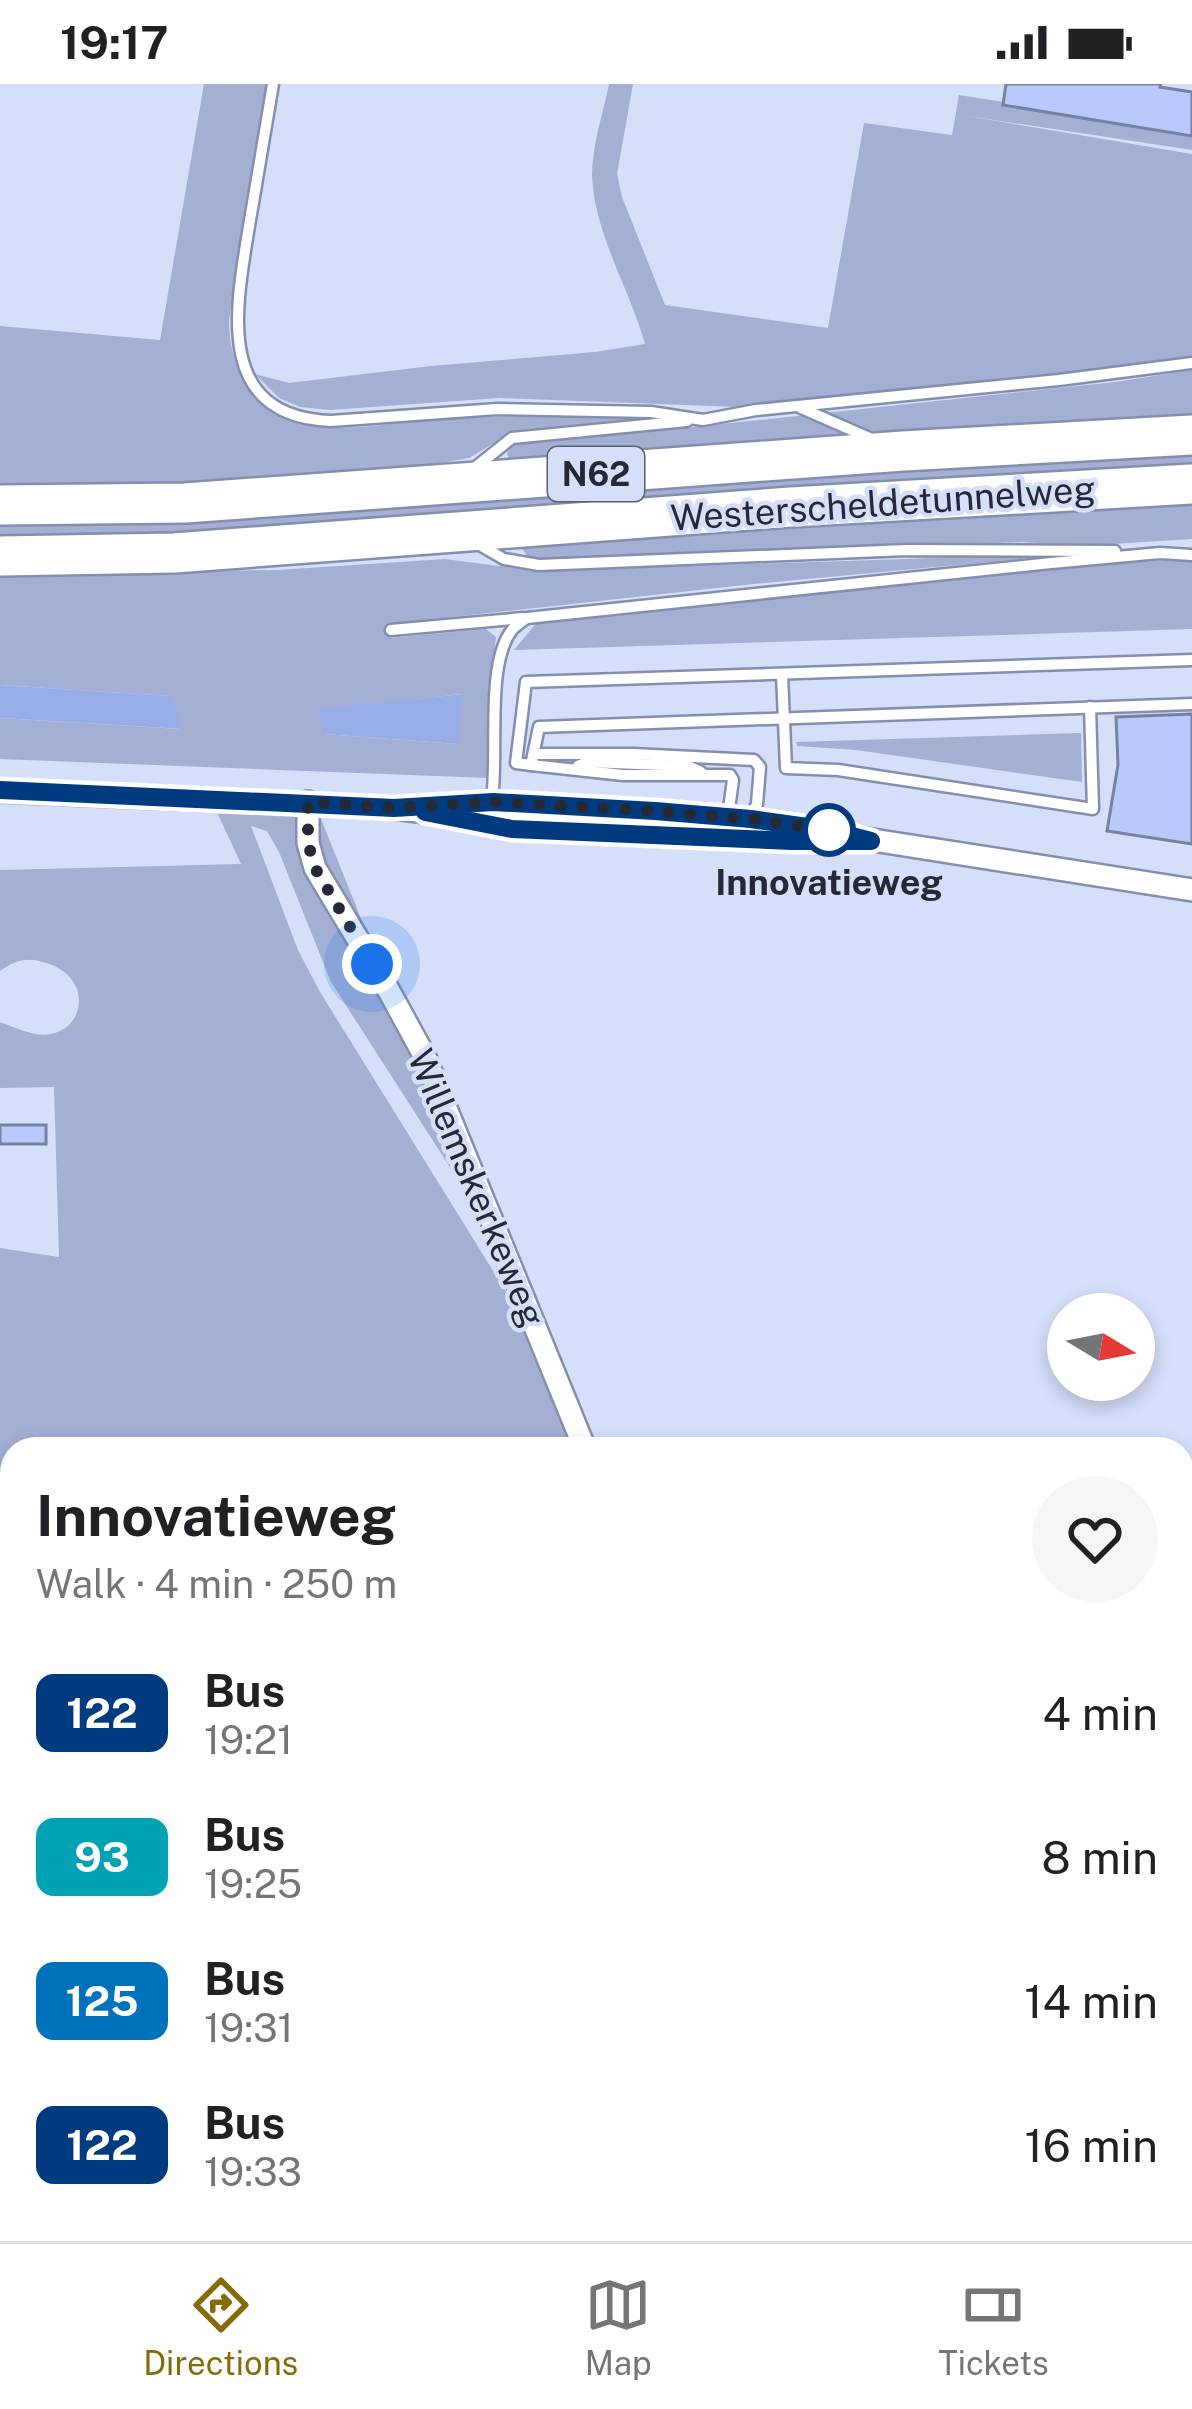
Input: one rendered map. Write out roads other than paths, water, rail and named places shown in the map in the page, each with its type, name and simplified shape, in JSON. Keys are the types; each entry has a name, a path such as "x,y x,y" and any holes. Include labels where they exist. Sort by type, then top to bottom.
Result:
{"highway":[{"name":"Westerscheldetunnelweg","path":"0,505 185,503 1192,435"},
{"name":"Westerscheldetunnelweg","path":"0,556 174,554 813,506 1192,484"}],"street":[{"path":"0,790 394,808 512,829 829,830 871,841 1192,890"},
{"name":"Willemskerkeweg","path":"308,802 308,843 315,868 425,1057 580,1437"},
{"path":"394,808 493,802 737,827"}],"lane":[{"path":"272,84 236,320 245,371 275,406 305,418 331,421 497,410 651,412 703,419"},
{"path":"455,485 512,438 1192,363"},
{"path":"798,406 903,451"},
{"path":"460,533 504,559 539,565 908,550 1160,553"},
{"path":"391,630 1192,550"},
{"path":"478,821 493,802 504,644 512,629 527,618"},
{"path":"737,827 757,804 760,767 754,760 572,754 516,763 526,682 1192,660"},
{"path":"782,674 786,768 838,770 1093,809 1090,707"},
{"path":"532,759 539,727 1192,704"},
{"path":"572,754 589,762"},
{"path":"688,766 703,758"},
{"path":"532,759 623,775 730,775 737,827"},
{"path":"569,768 589,762 688,766 704,774"}],"place":[{"name":"Innovatieweg","path":"829,830"}]}
